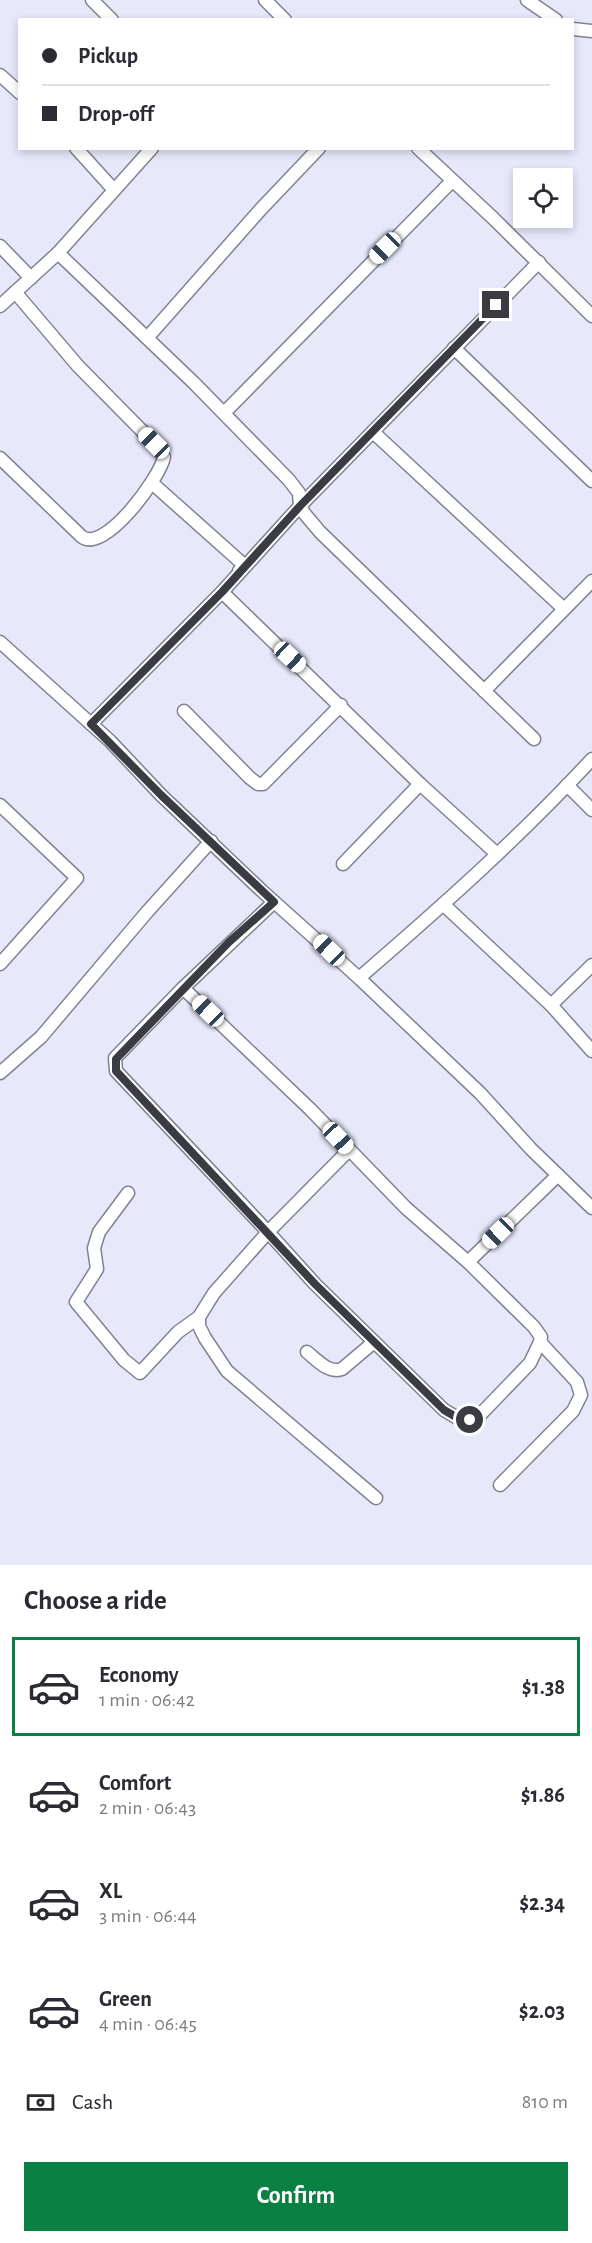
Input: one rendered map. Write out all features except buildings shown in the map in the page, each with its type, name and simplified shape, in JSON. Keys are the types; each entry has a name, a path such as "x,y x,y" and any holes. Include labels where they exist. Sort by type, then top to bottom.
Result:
{"street":[{"path":"92,0 110,18"},
{"path":"265,0 281,18"},
{"path":"527,0 553,18"},
{"path":"574,29 592,31"},
{"path":"0,75 18,91"},
{"path":"78,150 114,190"},
{"path":"0,306 58,253 150,150"},
{"path":"147,338 269,200 317,150"},
{"path":"420,150 539,262 592,316"},
{"path":"224,413 452,181"},
{"path":"0,246 31,278"},
{"path":"58,253 224,413 296,488 299,493 300,506 320,532 534,739"},
{"path":"91,724 222,592 300,506 539,262"},
{"path":"0,458 86,540 94,540 104,534 144,496 164,460 164,454 78,366 15,292"},
{"path":"454,348 592,482"},
{"path":"373,432 564,609"},
{"path":"152,483 244,565 222,592"},
{"path":"484,691 592,581"},
{"path":"222,592 420,784 497,854"},
{"path":"0,642 91,724 161,795 480,1093 524,1142 592,1208"},
{"path":"184,711 249,778 258,784 263,784 341,705"},
{"path":"359,978 444,905 592,759"},
{"path":"343,864 420,784"},
{"path":"567,785 592,810"},
{"path":"0,805 77,878 0,964"},
{"path":"0,1073 41,1037 210,841"},
{"path":"183,988 310,1109 406,1208 468,1262 534,1327 540,1337 540,1342 531,1363 478,1417 461,1420 444,1410 315,1284 116,1071 116,1059 183,988 229,942 274,902"},
{"path":"444,905 551,1005 592,1051"},
{"path":"551,1005 592,965"},
{"path":"128,1193 99,1232 94,1248 98,1269 76,1302 124,1360 140,1373 178,1332 199,1317 214,1293 268,1232 349,1150"},
{"path":"468,1262 558,1175"},
{"path":"199,1317 204,1338 227,1371 376,1498"},
{"path":"307,1352 328,1369 336,1371 342,1369 374,1342"},
{"path":"500,1485 573,1411 581,1395 577,1382 540,1342"}],"route":[{"path":"470,1420 455,1418 444,1410 315,1284 116,1071 114,1065 116,1059 229,942 274,902 161,795 91,724 222,592 300,506 496,305"}]}
